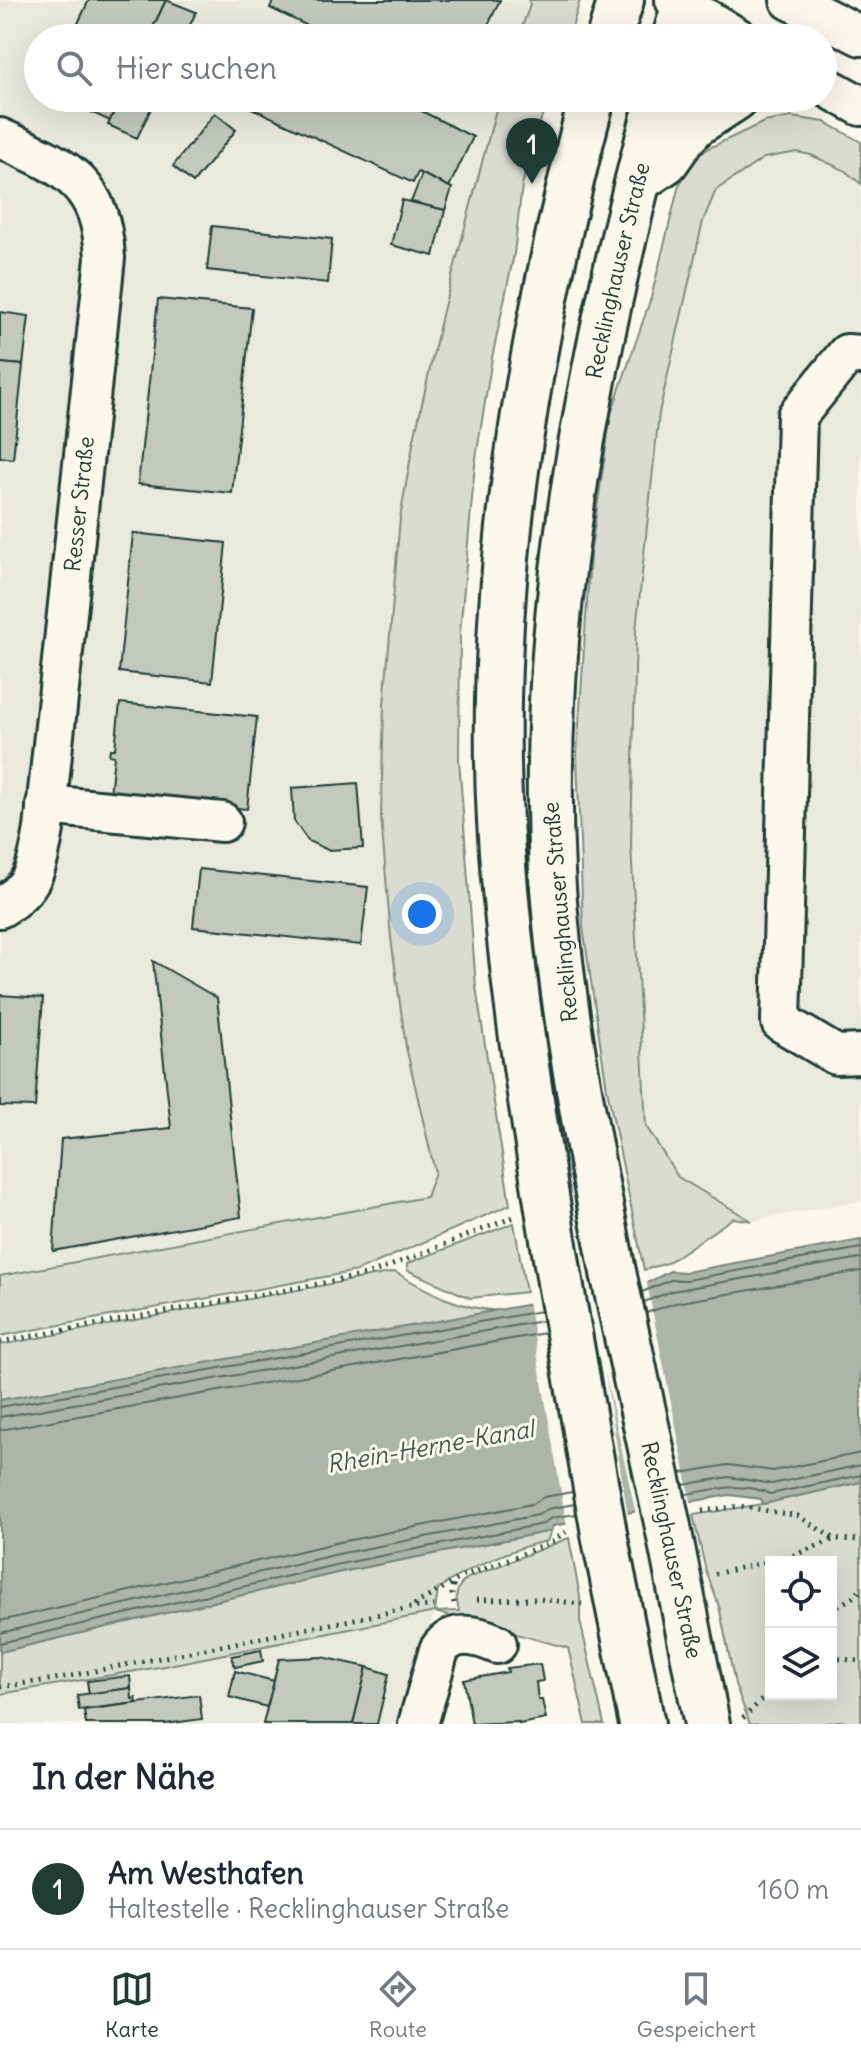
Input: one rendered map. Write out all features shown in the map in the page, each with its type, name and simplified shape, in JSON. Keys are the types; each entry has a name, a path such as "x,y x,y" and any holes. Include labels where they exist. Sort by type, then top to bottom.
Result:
{"main road":[{"path":"613,24 621,0"},
{"path":"588,112 551,260 533,357 505,562 499,676 500,819 510,945 526,1071 605,1539 642,1724"},
{"name":"Recklinghauser Straße","path":"655,112 601,332 575,482 561,587 552,714 550,813 558,941 574,1068 707,1724"},
{"path":"638,180 666,161 695,124 713,112"}],"street":[{"path":"790,0 861,36"},
{"path":"680,11 708,24"},
{"path":"837,93 861,106"},
{"name":"Resser Straße","path":"0,138 51,162 75,178 94,201 104,228 105,258 46,805 36,869 18,897 0,908"},
{"path":"861,355 847,354 797,416 781,1022 836,1055 861,1054"},
{"path":"46,805 222,822"},
{"path":"418,1724 439,1650 445,1641 469,1635 497,1644"}],"path":[{"path":"0,1342 367,1275 518,1216"},
{"path":"740,1506 798,1516 835,1539"},
{"path":"679,1583 794,1555 835,1539 861,1540"},
{"path":"410,1608 454,1581 550,1543"},
{"path":"454,1581 454,1603"},
{"path":"837,1606 861,1589"},
{"path":"0,1687 55,1679 410,1608 488,1599 539,1599 589,1605"},
{"path":"837,1659 861,1661"},
{"path":"736,1724 765,1697"}],"shaded area":[{"path":"0,0 529,0 523,24 24,24 24,112 496,112 400,518 384,705 381,817 391,938 406,1047 435,1172 426,1197 0,1276"},
{"path":"529,0 580,0 573,24 523,24"},
{"path":"495,112 544,112 522,185 514,254 492,358 475,464 460,633 459,759 476,987 510,1205 357,1271 0,1336 0,1276 426,1197 435,1172 406,1047 391,938 381,817 384,705 400,518 443,311"},
{"path":"792,117 825,122 861,142 861,184 844,170 797,152 764,158 716,190 703,221 659,413 636,630 631,844 646,1126 678,1177 752,1221 733,1218 667,1263 644,1270 607,1089 583,927 577,755 590,556 611,414 651,298 679,185 698,156 709,148 764,122"},
{"path":"797,152 844,170 861,184 861,1201 752,1221 678,1177 646,1126 631,844 636,630 659,413 703,221 716,190 764,158"},
{"path":"514,1223 526,1292 470,1298 407,1270 407,1264 411,1262"},
{"path":"395,1272 445,1298 470,1307 499,1311 0,1400 0,1345"},
{"path":"861,1482 861,1724 839,1721 750,1724 735,1684 719,1606 706,1571 693,1515 763,1504"},
{"path":"551,1531 547,1541 490,1560 438,1589 435,1612 159,1667 0,1694 0,1652 341,1572"},
{"path":"569,1538 580,1597 580,1621 604,1724 586,1724 568,1648 435,1612 459,1611 457,1592 468,1578"},
{"path":"435,1612 398,1724 0,1724 0,1694 159,1667"}],"water":[{"name":"Rhein-Herne-Kanal","path":"861,1240 861,1482 763,1504 761,1499 729,1495 553,1526 551,1531 341,1572 0,1652 0,1400 647,1283 670,1271 686,1272"}],"pier":[{"path":"646,1279 692,1506 636,1515 605,1372 628,1516 567,1527 528,1301"}],"building":[{"path":"89,0 166,0 155,24 78,24"},
{"path":"166,0 196,12 190,24 155,24"},
{"path":"274,0 500,0 489,24 304,24 270,8"},
{"path":"91,112 114,112 110,121"},
{"path":"114,112 149,112 137,138 108,125"},
{"path":"260,112 424,112 473,137 449,187 418,172 413,183"},
{"path":"215,113 236,130 193,183 173,166"},
{"path":"422,174 452,188 445,210 411,202"},
{"path":"402,200 445,210 434,256 391,245"},
{"path":"212,226 332,239 328,283 207,270"},
{"path":"158,299 252,308 232,493 138,484"},
{"path":"0,312 29,316 23,365 0,363"},
{"path":"0,363 23,365 13,459 0,457"},
{"path":"133,533 226,543 212,682 119,672"},
{"path":"120,703 257,717 247,809 110,795 114,756 109,755 110,749 115,749"},
{"path":"358,783 363,848 328,850 308,841 294,821 292,788"},
{"path":"199,869 368,887 361,945 193,927"},
{"path":"153,961 217,998 241,1217 53,1251 61,1139 171,1128"},
{"path":"0,995 43,998 35,1107 0,1106"},
{"path":"261,1650 263,1661 235,1667 232,1656"},
{"path":"322,1657 367,1667 353,1724 263,1724 279,1659"},
{"path":"540,1664 543,1681 536,1682 538,1700 542,1700 546,1719 519,1724 472,1724 464,1680 508,1672 507,1668"},
{"path":"367,1667 389,1674 377,1724 353,1724"},
{"path":"235,1671 274,1681 267,1707 229,1697"},
{"path":"130,1676 131,1688 89,1694 87,1681"},
{"path":"131,1688 132,1699 136,1698 137,1703 79,1710 77,1695"},
{"path":"199,1695 202,1719 165,1724 86,1724 84,1710"}],"place":[{"name":"Am Westhafen","path":"532,184"}]}
